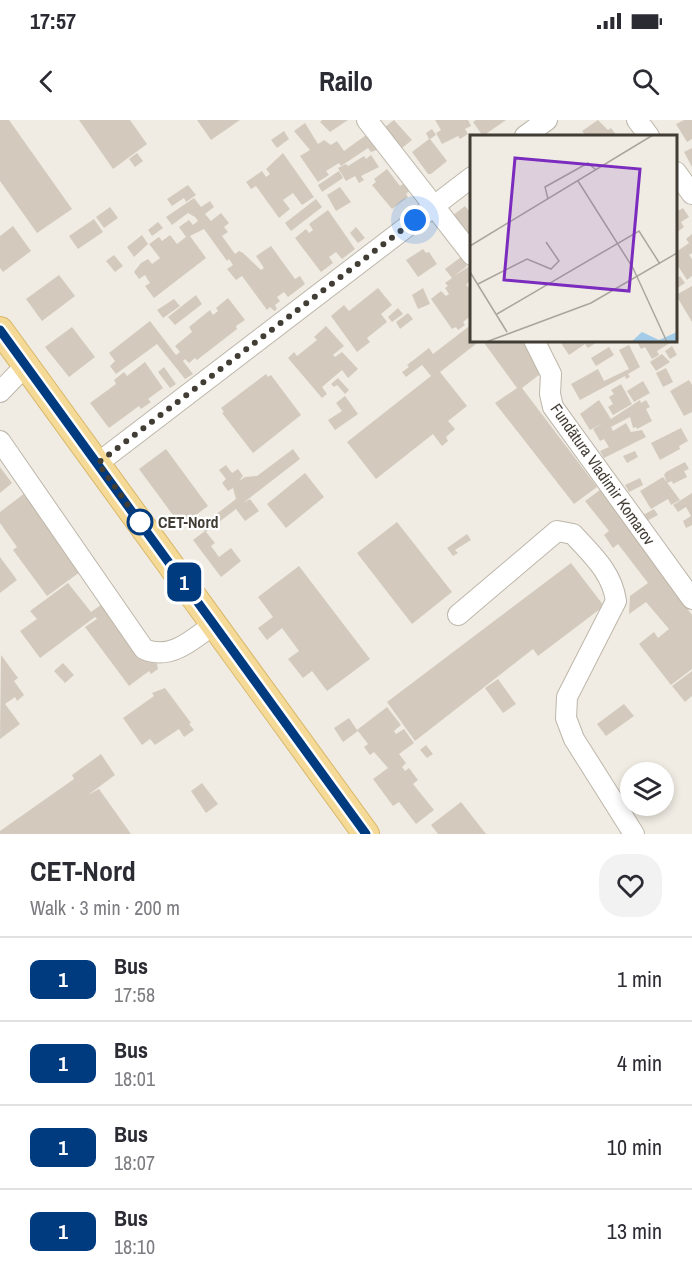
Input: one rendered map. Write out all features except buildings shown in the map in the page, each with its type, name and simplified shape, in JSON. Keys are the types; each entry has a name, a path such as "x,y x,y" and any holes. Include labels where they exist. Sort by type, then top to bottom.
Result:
{"main road":[{"path":"0,330 366,834"}],"street":[{"path":"367,120 470,254"},
{"path":"526,135 547,120"},
{"path":"637,120 648,135"},
{"path":"677,175 692,194"},
{"path":"98,463 470,178"},
{"name":"Fundătura Vladimir Komarov","path":"535,342 551,374 550,394 553,407 692,599"},
{"path":"0,392 26,365"},
{"path":"0,441 144,649 154,653 171,653 214,624"},
{"path":"458,615 557,531 573,534 608,573 614,584 616,601 567,697 566,718 574,739 634,834"}],"bus line":[{"name":"1","path":"0,330 366,834"}],"place":[{"name":"CET-Nord","path":"140,522"}],"route":[{"path":"140,522 98,463 415,220"}]}
